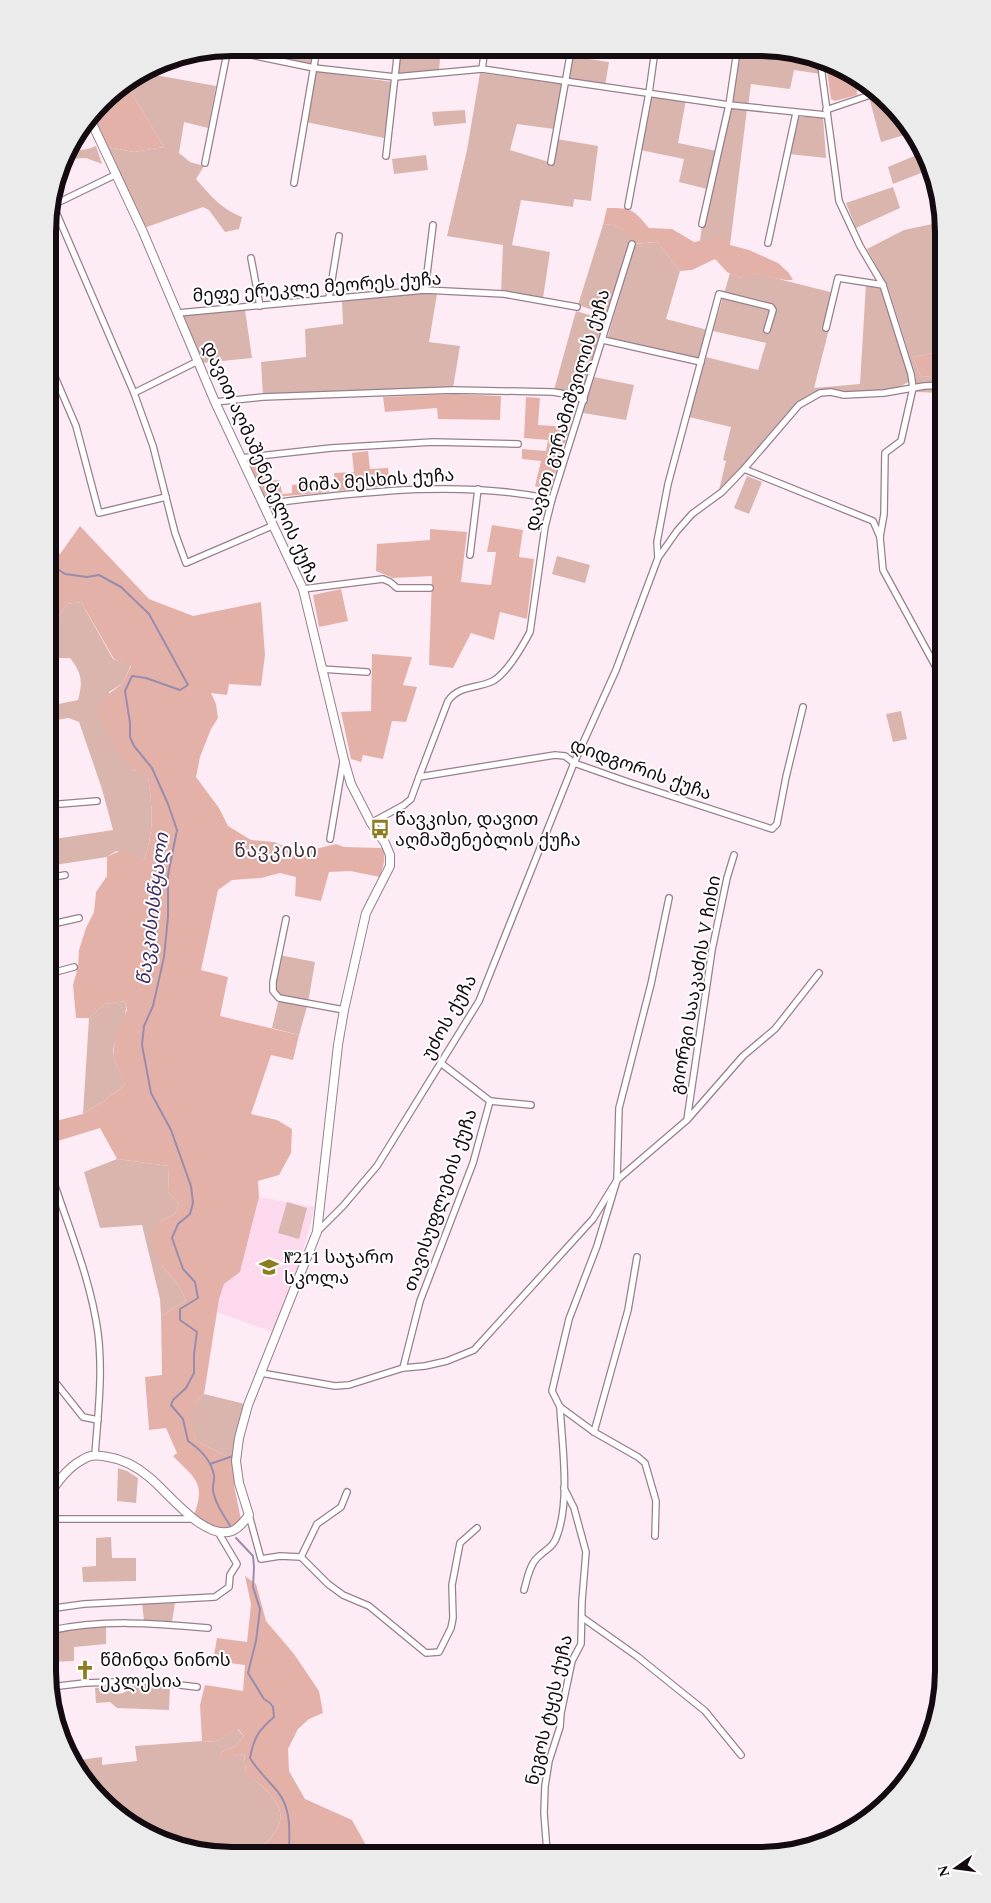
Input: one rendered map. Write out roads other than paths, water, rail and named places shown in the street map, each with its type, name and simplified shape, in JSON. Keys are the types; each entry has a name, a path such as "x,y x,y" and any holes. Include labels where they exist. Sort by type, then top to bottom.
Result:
{"street":[{"path":"551,162 569,56"},
{"path":"628,206 654,56"},
{"path":"702,224 729,104 736,56"},
{"path":"205,163 225,57"},
{"path":"263,57 314,68 395,77 482,69 796,113 826,112 869,95"},
{"path":"294,183 316,57"},
{"path":"386,156 397,57"},
{"path":"482,69 484,57"},
{"path":"821,68 839,201 860,246 883,285 911,374 913,388 901,442 885,453 884,522 880,537 882,570 935,665"},
{"path":"768,243 796,113"},
{"name":"დავით აღმაშენებელის ქუჩა","path":"93,125 117,174 215,402 303,589 321,669 351,784 370,823 385,843 390,855 390,866 366,913 344,1010 338,1045 317,1232 248,1405 239,1438 236,1461 249,1515"},
{"path":"59,201 117,174"},
{"path":"57,219 134,393 153,446 186,563 272,526"},
{"path":"425,290 433,225"},
{"path":"328,298 339,236"},
{"name":"დავით გურამიშვილის ქუჩა","path":"420,777 448,701 454,693 460,689 485,684 498,677 523,645 530,632 545,528 552,499 632,244"},
{"path":"251,258 260,306"},
{"path":"826,328 838,278 883,285"},
{"name":"მეფე ერეკლე მეორეს ქუჩა","path":"178,313 425,290 504,294 577,307"},
{"path":"658,558 657,542 668,484 720,293 772,307 767,330"},
{"path":"603,340 701,362"},
{"path":"134,393 198,361"},
{"path":"56,379 76,426 99,513 166,497"},
{"path":"658,558 692,514 722,492 799,405 820,393 830,392 844,395 884,394 935,386"},
{"path":"215,402 263,397 453,390 554,392 584,400"},
{"path":"241,458 330,448 433,442 518,444"},
{"path":"744,469 872,522 880,537"},
{"name":"მიშა მესხის ქუჩა","path":"262,504 425,488 519,492 552,499"},
{"path":"470,556 478,489"},
{"name":"უძოს ქუჩა","path":"317,1232 343,1206 377,1166 442,1064 479,1001 574,763 616,670 658,558"},
{"path":"303,589 383,579 397,588 430,588"},
{"path":"321,669 367,672"},
{"name":"დიდგორის ქუჩა","path":"420,777 555,755 565,756 574,763 772,829 777,824 803,707"},
{"path":"330,838 344,760"},
{"path":"370,823 404,805 411,799 420,777"},
{"path":"56,804 97,801"},
{"name":"გიორგი სააკაძის V ჩიხი","path":"687,1120 712,950 727,878 734,855"},
{"path":"56,877 65,875"},
{"path":"617,1180 619,1108 651,984 669,898"},
{"path":"56,923 79,918"},
{"path":"286,919 273,982 273,991 280,998 344,1010"},
{"path":"56,972 74,967"},
{"path":"261,1372 335,1386 349,1385 403,1368 426,1366 446,1361 474,1350 593,1219 617,1180 687,1120 742,1056 774,1030 819,973"},
{"name":"თავისუფლების ქუჩა","path":"403,1368 420,1301 473,1163 490,1100 442,1064"},
{"path":"490,1100 531,1105"},
{"name":"ნეგოს ტყეს ქუჩა","path":"524,1590 536,1559 552,1547 559,1532 564,1511 560,1407 552,1391 569,1318 597,1246 617,1180"},
{"path":"56,1189 73,1234 98,1332 101,1386 94,1454"},
{"path":"594,1432 628,1310 637,1257"},
{"path":"56,1383 83,1417 98,1420"},
{"path":"560,1407 594,1432 645,1462 656,1501 654,1536"},
{"path":"56,1486 69,1470 94,1454 118,1459 134,1467 154,1481 192,1519 208,1529 218,1532 233,1530 239,1527 249,1515"},
{"name":"ნეგოს ტყეს ქუჩა","path":"547,1847 544,1814 545,1786 549,1761 560,1727 561,1713 572,1661 582,1644 586,1552 574,1508 564,1488"},
{"path":"302,1557 317,1524 341,1507 347,1492"},
{"path":"249,1515 261,1559 280,1556 302,1557 328,1584 343,1595 369,1606 426,1653 439,1652 451,1628 453,1618 452,1585 460,1543 477,1528"},
{"path":"56,1519 192,1519"},
{"path":"56,1608 84,1604 215,1597 229,1587 230,1576 237,1564 218,1532"},
{"path":"582,1618 638,1657 705,1712 741,1755"},
{"path":"56,1629 82,1624 107,1622 208,1628"},
{"path":"57,1686 145,1681 197,1686"}],"waterway":[{"name":"წავკისისწყალი","path":"56,568 65,574 87,577 99,575 121,587 149,614 188,685 180,690 146,678 132,676 125,691 130,723 130,737 134,746 152,768 177,830 168,875 168,917 164,957 153,1006 144,1026 142,1045 151,1093 171,1130 191,1186 193,1203 190,1214 178,1224 172,1238 183,1269 195,1282 198,1298 180,1309 180,1320 197,1332 194,1373 186,1388 173,1400 171,1405 183,1419 188,1441 201,1451 213,1470 214,1496 231,1527"},
{"path":"210,1464 233,1456"},
{"name":"წავკისისწყალი","path":"236,1538 253,1556 253,1587 260,1609 256,1641 248,1673 264,1699 273,1707 274,1717 258,1735 250,1758 278,1792 285,1804 289,1825 288,1847"}],"place":[{"name":"წავკისი, დავით აღმაშენებლის ქუჩა","path":"380,829"},
{"name":"№211 საჯარო სკოლა","path":"269,1267"},
{"name":"წმინდა ნინოს ეკლესია","path":"85,1670"}],"district":[{"name":"წავკისი","path":"276,850"}]}
